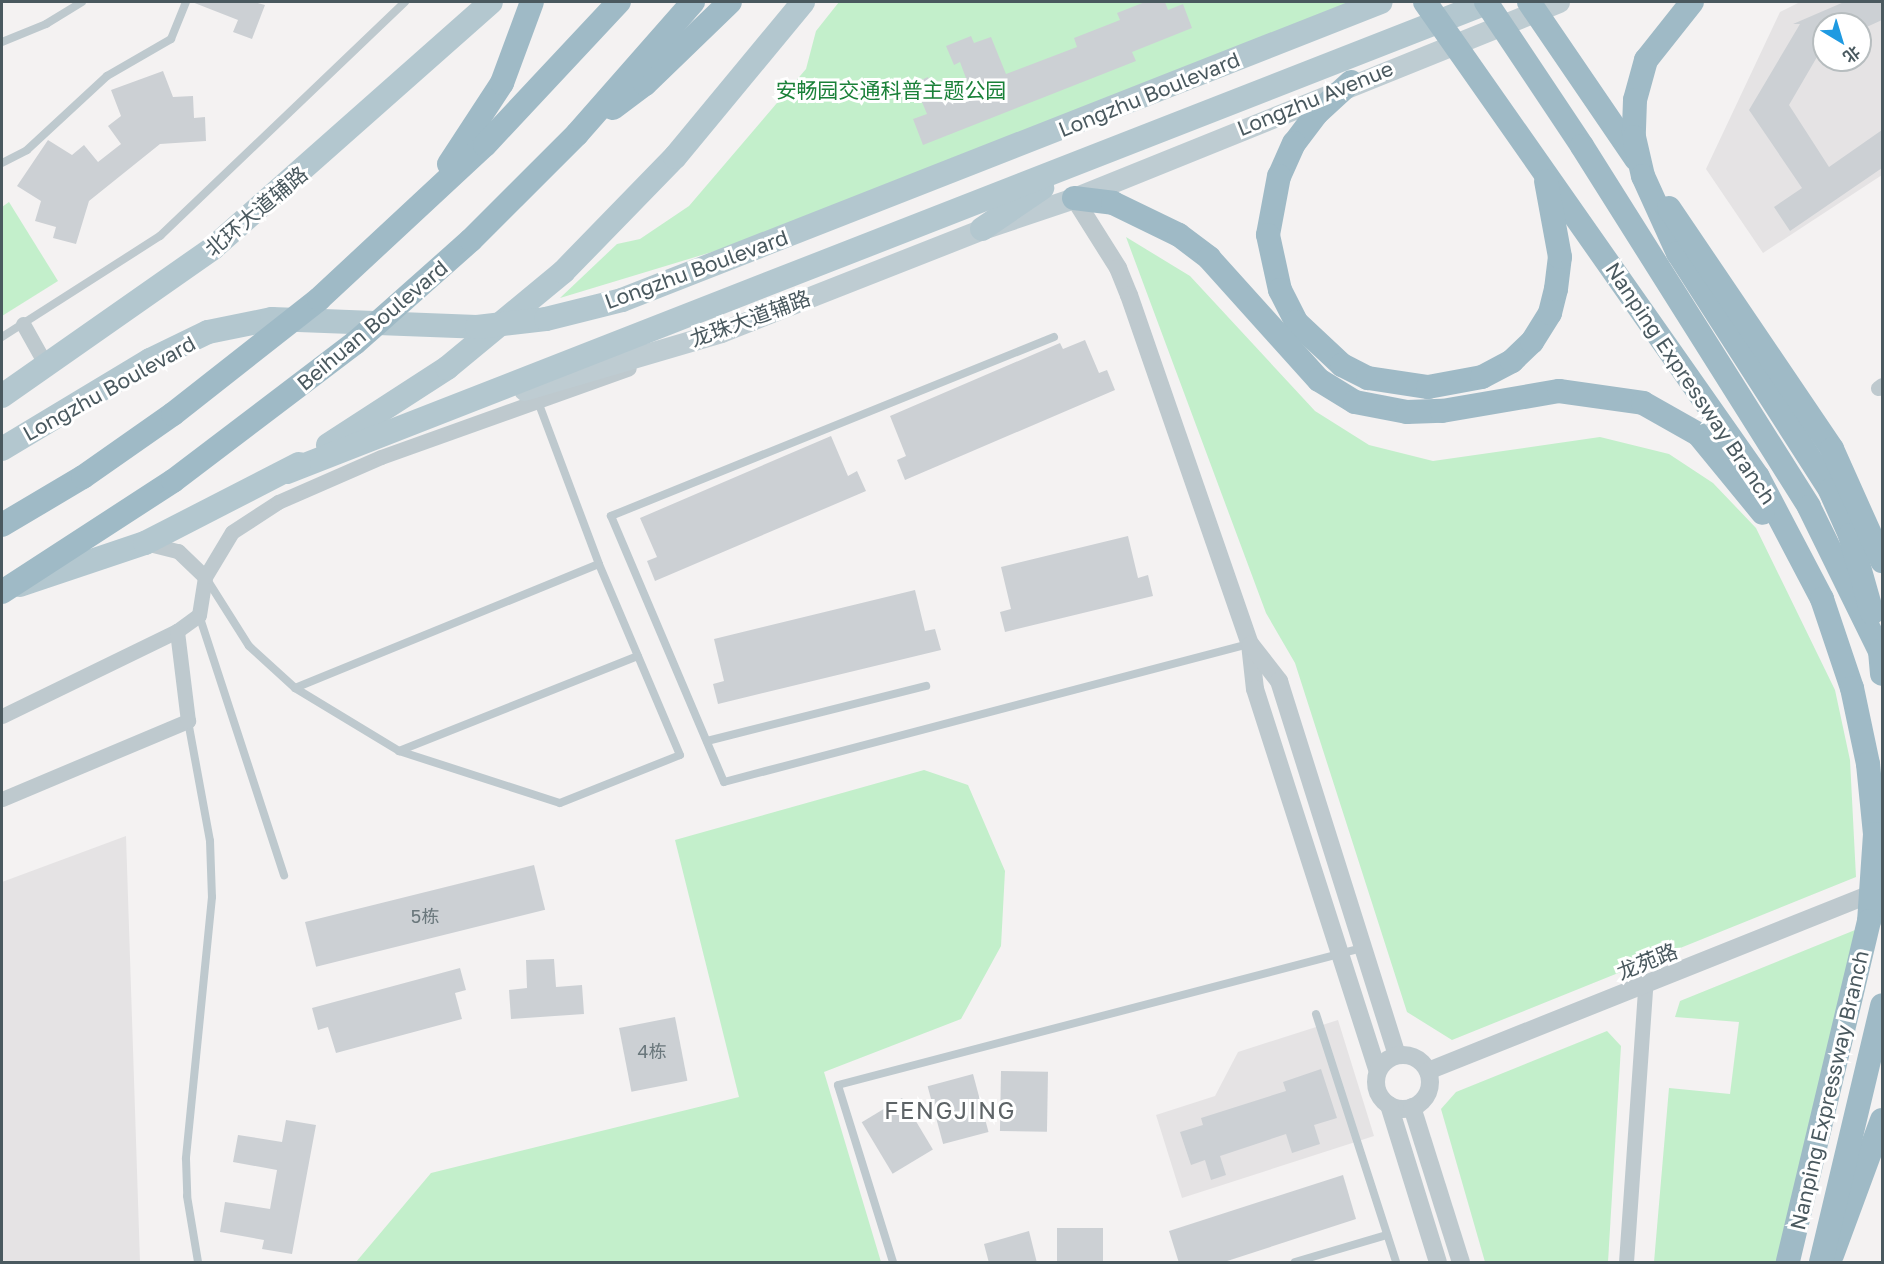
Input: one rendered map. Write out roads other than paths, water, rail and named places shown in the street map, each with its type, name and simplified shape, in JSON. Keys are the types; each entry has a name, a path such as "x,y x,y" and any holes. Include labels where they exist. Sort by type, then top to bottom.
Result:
{"highway":[{"path":"398,230 487,108 532,2"},
{"path":"2,525 83,477 229,373 398,230 485,145 619,2"},
{"name":"Beihuan Boulevard","path":"5,590 173,481 270,411 471,240 577,134 693,2"},
{"path":"577,134 645,84 730,2"},
{"name":"Nanping Expressway Branch","path":"1425,2 1727,428 1793,539 1822,599 1852,688 1869,764 1875,834 1869,921 1853,998 1788,1263"},
{"name":"Nanping Expressway Branch","path":"1487,2 1582,146 1809,507 1881,663"},
{"path":"1529,2 1832,448 1882,561"},
{"path":"1692,2 1646,60 1635,100 1634,137 1643,176 1678,253 1830,490 1850,535 1881,663"},
{"path":"1351,82 1317,113 1294,143 1275,187 1268,235 1280,290 1296,322 1315,344 1368,378 1409,387 1453,385 1482,377 1512,361 1532,342 1550,313 1560,257 1543,170"},
{"path":"1074,198 1113,203 1179,235 1209,258 1319,380 1355,402 1407,412 1442,411 1559,392 1643,402 1670,416 1717,453 1822,599"},
{"name":"Nanping Expressway Branch","path":"1821,1263 1882,1006"},
{"path":"1829,1263 1857,1197 1882,1120"}],"main road":[{"name":"北环大道辅路","path":"2,396 47,367 213,248 491,2"},
{"path":"5,590 145,543 287,472 447,368 563,272 675,157 803,2"},
{"name":"Longzhu Boulevard","path":"2,449 150,360 208,332 272,319 477,327 546,319 622,300 1382,2"},
{"name":"Longzhu Boulevard","path":"287,472 1487,2"},
{"name":"Longzhu Avenue","path":"1074,198 1351,82 1559,2"},
{"path":"982,229 1077,164"},
{"name":"龙珠大道辅路","path":"420,420 721,332 982,229 1074,198"}],"street":[{"path":"1074,198 1122,277 1250,644 1255,689 1378,1071 1377,1090 1389,1105 1438,1263"},
{"path":"23,324 47,367"},
{"path":"2,716 177,631 199,615 205,577 232,532 278,502 381,457 539,404 721,332"},
{"path":"145,543 178,552 205,577"},
{"path":"2,799 188,721 177,631"},
{"path":"1250,644 1279,681 1397,1055"},
{"name":"龙苑路","path":"1428,1071 1645,987 1882,889"},
{"path":"1626,1263 1645,987"},
{"path":"1378,1071 1397,1055 1415,1058 1428,1071 1425,1096 1412,1107 1389,1105"},
{"path":"1412,1107 1461,1263"}],"lane":[{"path":"2,42 82,2"},
{"path":"2,163 27,150 107,76 171,39 186,2"},
{"path":"2,338 160,236 405,2"},
{"path":"1054,337 611,516 724,782 1250,644"},
{"path":"205,577 249,646 296,688 399,751 560,803 680,755 599,564 539,404"},
{"path":"296,688 599,564"},
{"path":"199,615 284,875"},
{"path":"399,751 638,656"},
{"path":"707,741 926,686"},
{"path":"188,721 210,841 212,897 186,1159 187,1196 198,1263"},
{"path":"893,1263 838,1085 1363,947"},
{"path":"1316,1014 1396,1263"},
{"path":"1295,1263 1387,1235"}],"district":[{"name":"FENGJING","path":"950,1110"}],"park label":[{"name":"安畅园交通科普主题公园","path":"891,90"}]}
